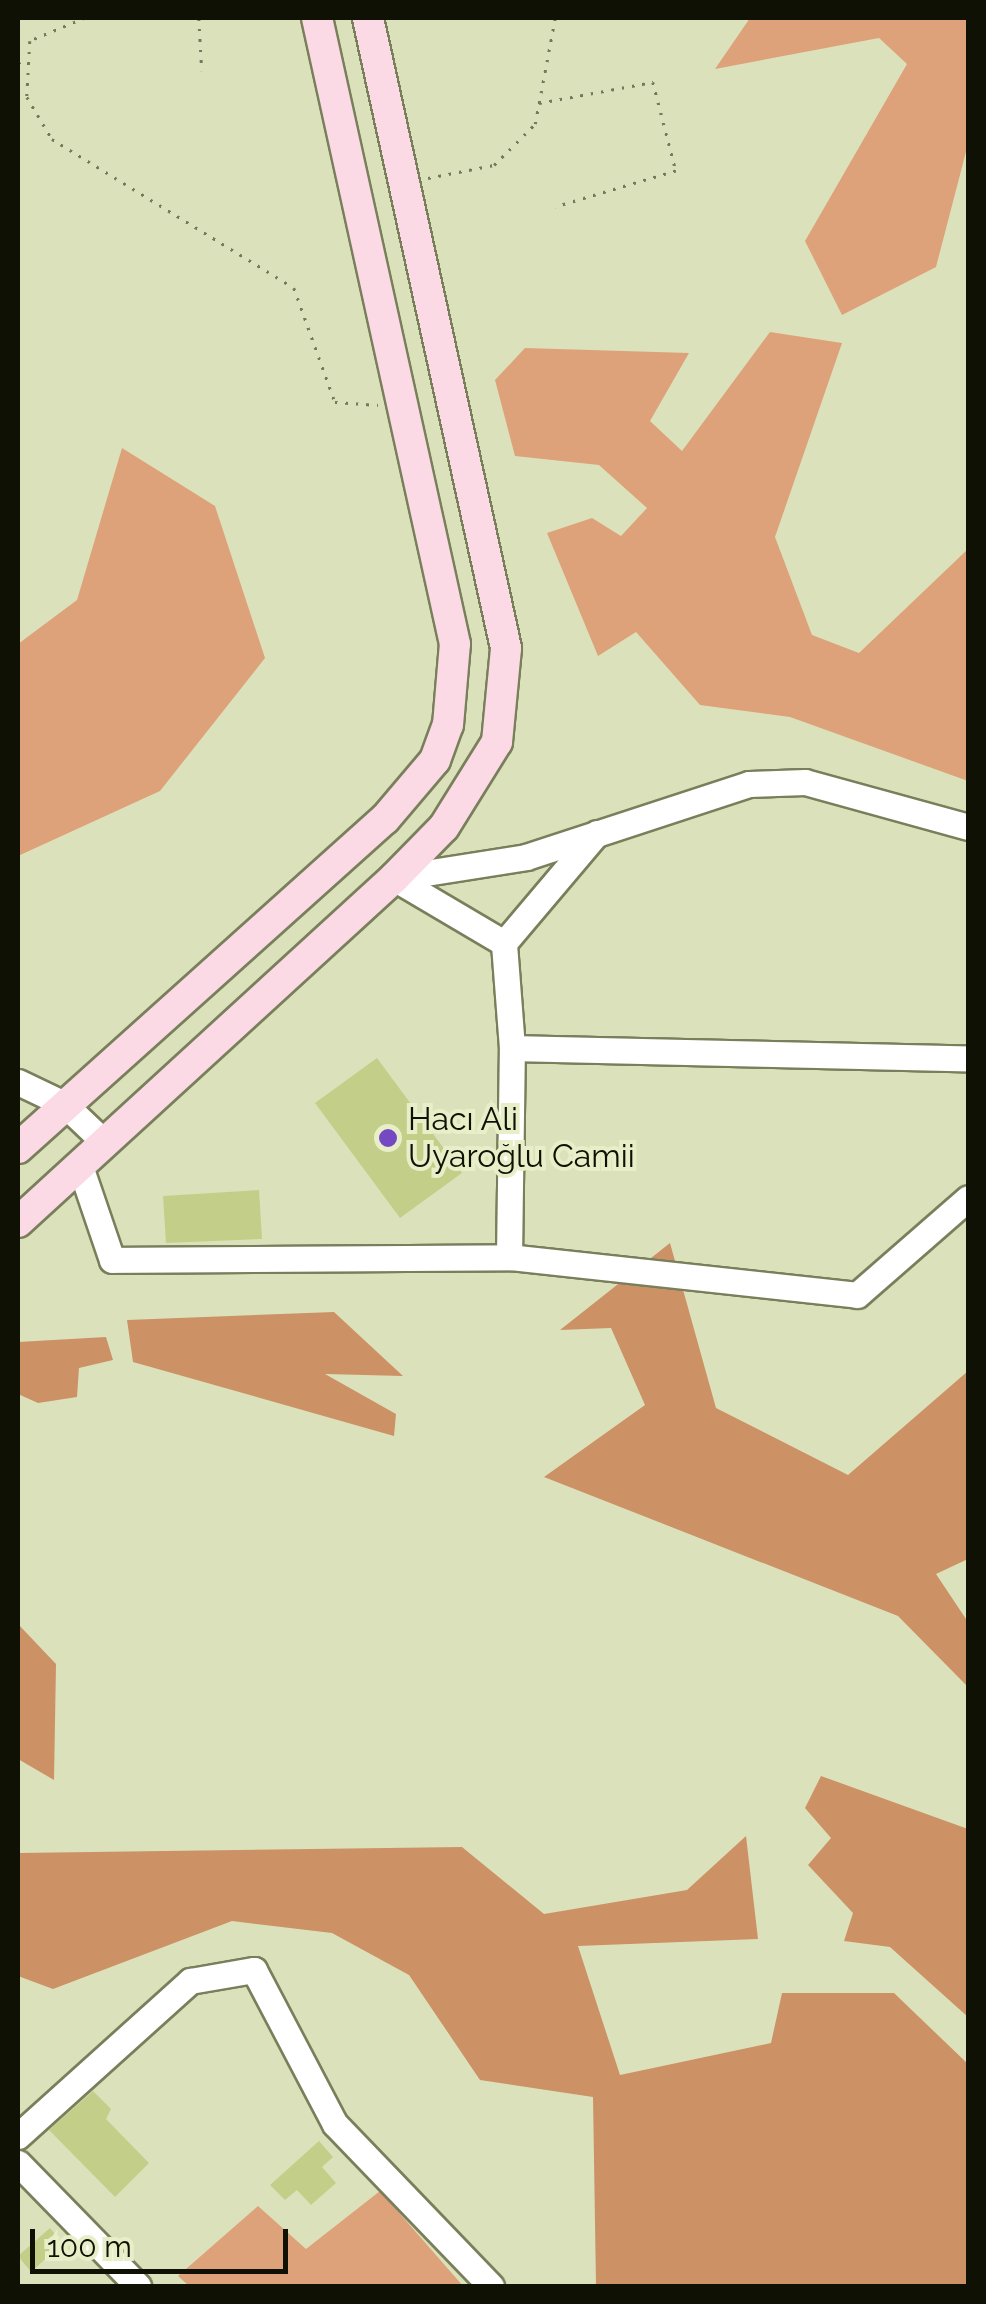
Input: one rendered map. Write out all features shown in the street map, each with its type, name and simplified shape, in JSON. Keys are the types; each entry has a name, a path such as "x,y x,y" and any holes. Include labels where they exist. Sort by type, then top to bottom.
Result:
{"main road":[{"path":"18,1148 385,819 436,760 453,697 455,644 317,18"},
{"path":"18,1222 394,878 484,770 509,679 368,18"}],"street":[{"path":"394,878 526,857 749,784 805,782 968,827"},
{"path":"510,1257 512,1048 504,943 599,831"},
{"path":"394,878 504,943"},
{"path":"512,1048 968,1058"},
{"path":"18,1082 64,1104 105,1144"},
{"path":"80,1166 112,1260 510,1257 857,1295 968,1198"},
{"path":"18,2136 190,1980 254,1970 335,2124 491,2286"},
{"path":"18,2163 138,2286"}],"path":[{"path":"85,18 30,41 27,97 52,139 294,288 335,402 404,408"},
{"path":"192,18 199,18 202,71"},
{"path":"404,182 494,166 535,124 555,18"},
{"path":"18,63 29,66"},
{"path":"539,103 653,82 676,171 555,207"}],"shaded area":[{"path":"750,18 968,18 968,144 936,267 842,315 805,241 907,64 879,38 715,69"},
{"path":"770,332 842,343 775,537 812,635 859,653 968,549 968,781 790,717 700,705 636,632 598,656 547,533 592,518 621,536 647,508 599,465 515,456 495,380 525,348 689,353 650,421 682,451"},
{"path":"122,448 215,506 265,658 160,791 18,856 18,644 77,600"},
{"path":"670,1243 716,1408 848,1475 968,1371 968,1559 936,1574 968,1622 968,1687 898,1616 544,1477 645,1405 611,1328 560,1330"},
{"path":"334,1312 403,1376 325,1374 396,1414 394,1436 133,1362 127,1320"},
{"path":"106,1337 113,1360 79,1368 77,1397 38,1403 18,1394 18,1342"},
{"path":"18,1624 56,1664 54,1780 18,1759"},
{"path":"821,1776 968,1829 968,2017 890,1947 844,1941 853,1913 808,1865 831,1838 805,1808"},
{"path":"746,1836 758,1939 578,1946 620,2075 771,2043 782,1993 894,1993 968,2064 968,2286 596,2286 593,2097 480,2080 409,1975 332,1933 232,1921 53,1989 18,1976 18,1853 462,1847 544,1914 687,1890"},
{"path":"380,2191 463,2286 189,2286 178,2276 258,2206 306,2249"}],"building":[{"name":"Hacı Ali Uyaroğlu Camii","path":"377,1058 462,1173 400,1218 315,1103"},
{"path":"259,1190 262,1239 166,1243 163,1196"},
{"path":"93,2091 111,2109 106,2119 149,2163 115,2197 49,2130"},
{"path":"319,2141 333,2157 322,2167 336,2183 311,2205 297,2190 285,2200 270,2185"},
{"path":"50,2228 63,2243 31,2272 18,2256"}],"place":[{"name":"Hacı Ali Uyaroğlu Camii","path":"388,1138"}]}
